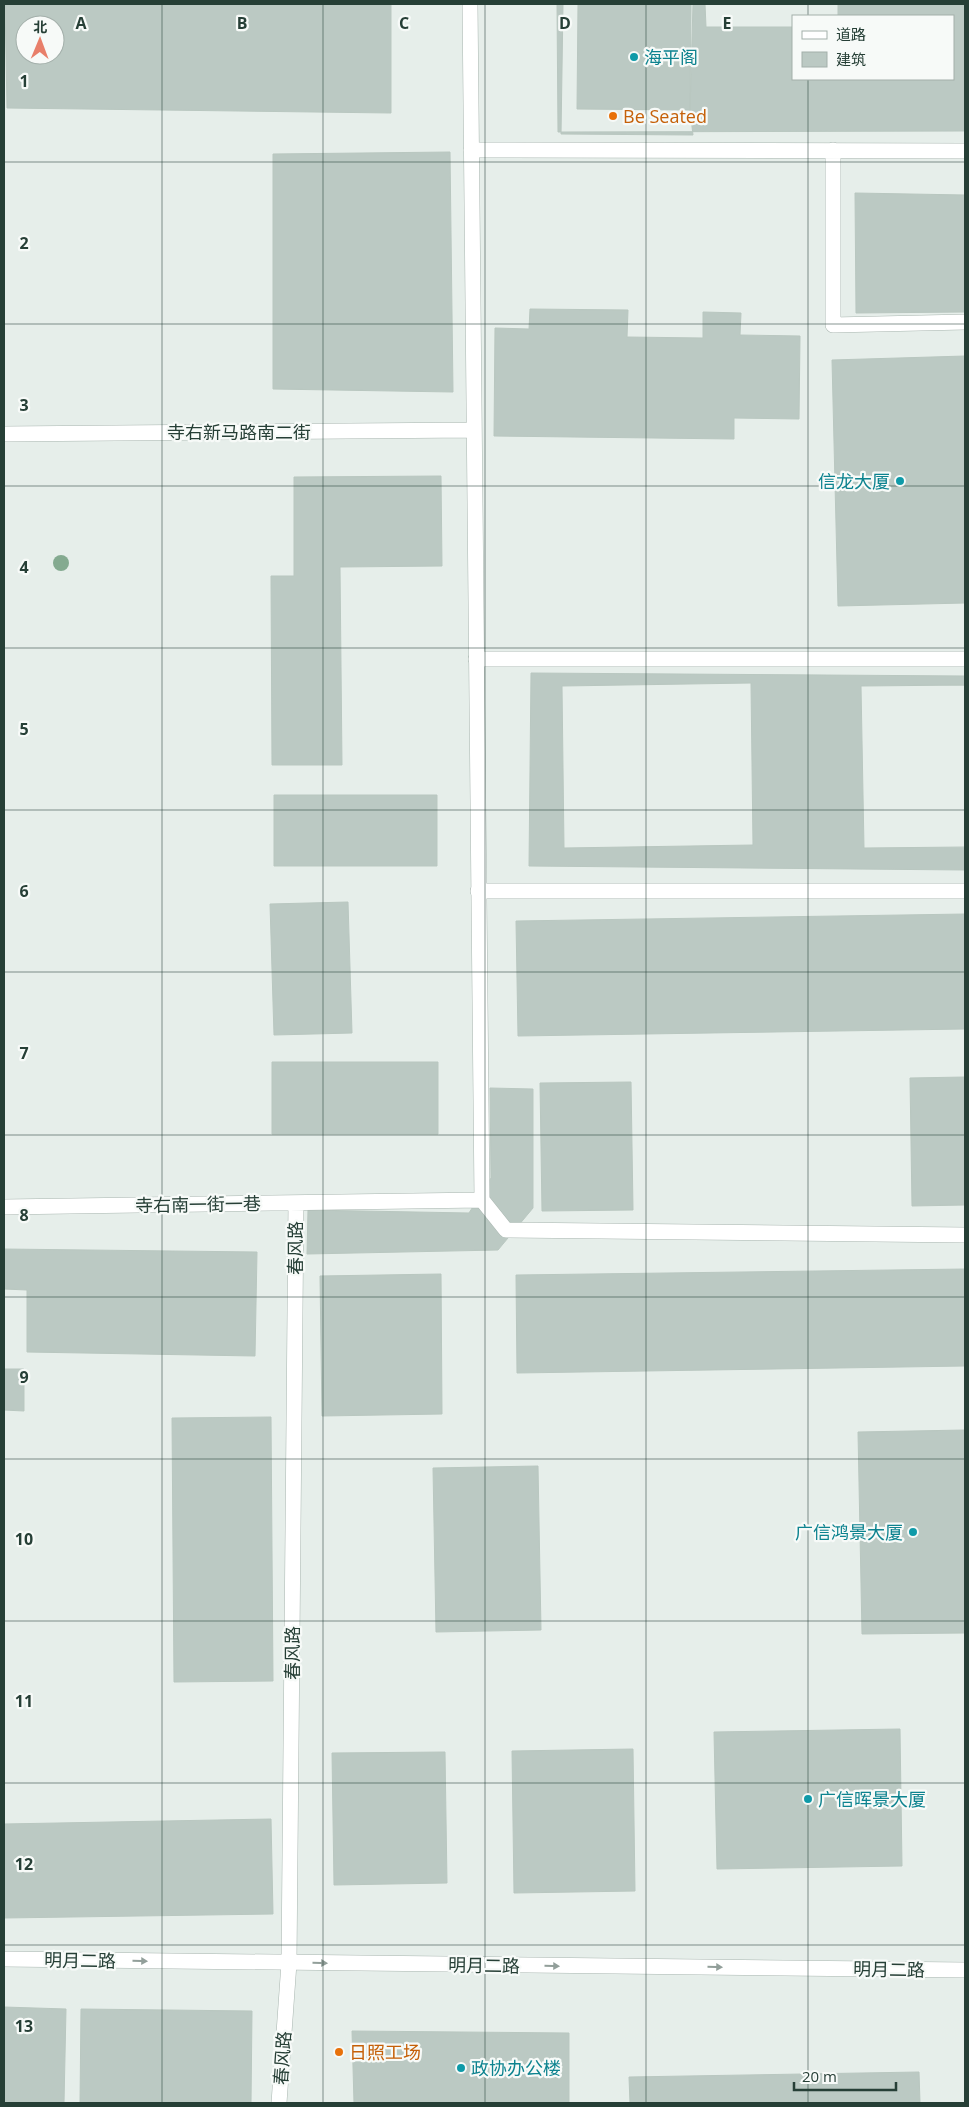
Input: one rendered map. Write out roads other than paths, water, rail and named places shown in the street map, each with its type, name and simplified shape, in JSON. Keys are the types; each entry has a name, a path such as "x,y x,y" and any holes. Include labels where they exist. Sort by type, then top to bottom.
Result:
{"street":[{"path":"470,4 482,1200 506,1230 965,1236"},
{"path":"471,150 965,151"},
{"path":"833,150 833,325 965,322"},
{"name":"寺右新马路南二街","path":"4,434 474,430"},
{"path":"476,659 965,659"},
{"path":"478,891 965,891"},
{"name":"寺右南一街一巷","path":"4,1207 482,1200"},
{"name":"春风路","path":"279,2103 289,1963 296,1202"},
{"name":"明月二路","path":"4,1959 965,1970"}],"place":[{"name":"海平阁","path":"634,57"},
{"name":"Be Seated","path":"613,116"},
{"name":"信龙大厦","path":"900,481"},
{"name":"广信鸿景大厦","path":"913,1532"},
{"name":"广信晖景大厦","path":"808,1799"},
{"name":"日照工场","path":"339,2052"},
{"name":"政协办公楼","path":"461,2068"}]}
